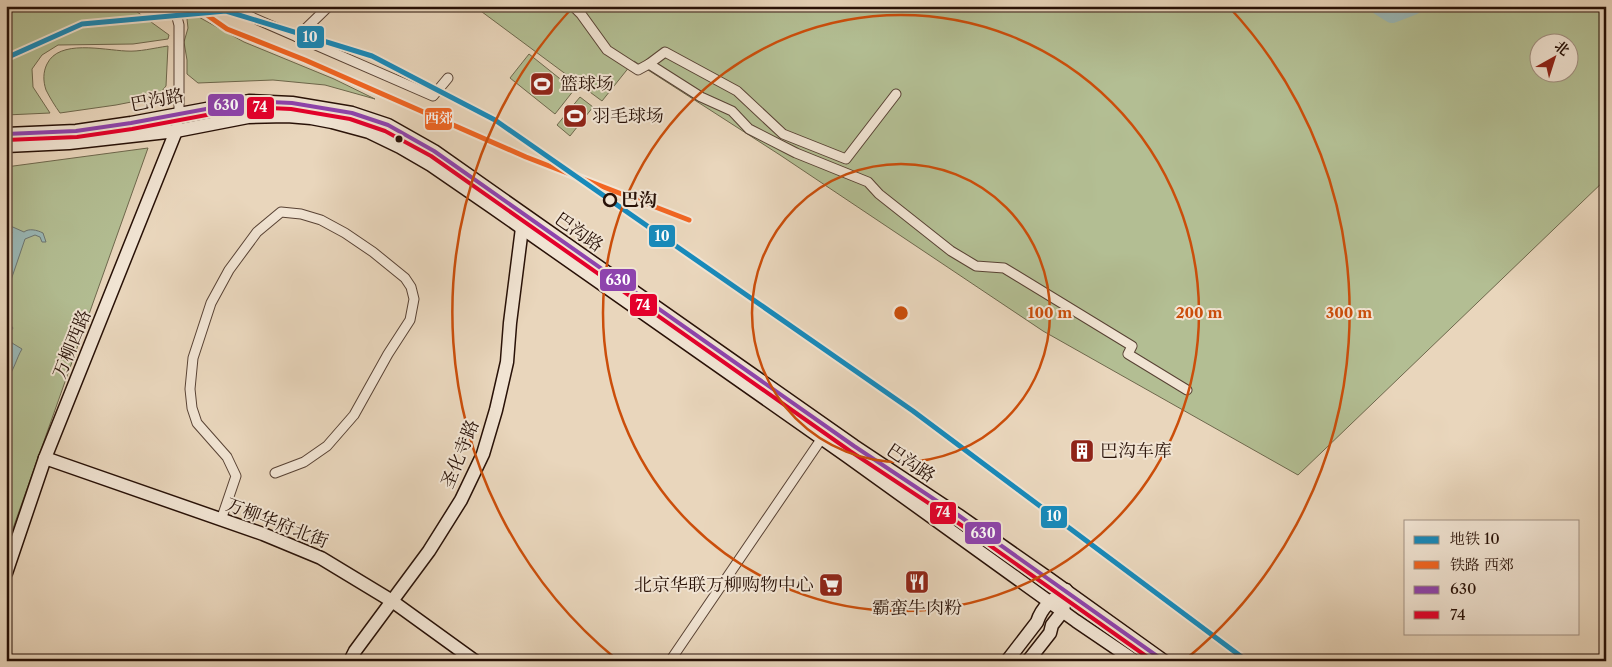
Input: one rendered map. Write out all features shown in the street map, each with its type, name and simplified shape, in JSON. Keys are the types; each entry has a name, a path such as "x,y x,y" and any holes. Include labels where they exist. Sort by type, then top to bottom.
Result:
{"main road":[{"name":"巴沟路","path":"6,134 76,131 131,123 249,101 292,103 352,113 388,126 434,151 838,435 1066,590 1164,661"},
{"name":"巴沟路","path":"6,146 69,143 176,131 248,117 286,116 332,122 370,132 431,165 822,438 1135,661"},
{"name":"万柳西路","path":"6,574 45,458 176,131"},
{"name":"圣化寺路","path":"350,661 392,601 430,552 461,500 482,454 496,410 507,362 522,228"},
{"name":"万柳华府北街","path":"45,458 221,520 321,558 392,601 475,661"},
{"path":"1007,661 1037,622 1039,615 1049,601 1066,590"},
{"path":"1028,661 1050,633 1052,626 1063,611 1066,590"}],"street":[{"path":"174,6 179,25 180,114 176,131"},
{"path":"229,6 433,96 448,78"},
{"path":"297,37 330,6"},
{"path":"573,6 607,50 638,70 665,52 737,92 783,134 846,159 896,94"},
{"path":"649,64 701,97 732,111 749,129 796,153 868,182 879,194 951,251 976,266 1004,268 1132,346 1128,354 1187,390"},
{"path":"221,520 236,476 227,457 197,423 192,408 190,390 193,358 211,303 229,270 257,232 281,212 301,214 321,220 345,233 373,252 405,278 412,287 414,299 410,320 388,354 354,415 327,446 304,462 275,473"},
{"path":"670,661 822,438"}],"green space":[{"path":"6,6 129,6 169,35 168,39 133,44 58,45 42,55 32,69 33,87 50,113 6,115"},
{"path":"474,6 1606,6 1606,179 1298,475 1043,331 780,155 634,61 602,101"},
{"path":"186,10 244,42 334,79 375,99 325,85 273,80 198,83 187,74 184,42 188,28"},
{"path":"168,46 166,86 157,97 60,113 46,90 44,77 47,64 53,56 61,51 94,48 136,51"},
{"name":"篮球场","path":"529,54 574,90 555,114 510,78"},
{"name":"羽毛球场","path":"580,97 593,107 570,136 557,125"},
{"path":"148,148 6,548 6,167"}],"water":[{"path":"6,224 24,232 36,230 41,232 46,242 42,242 40,237 35,235 25,239 10,283 6,279 6,256 11,245 7,243 12,232 6,229"},
{"path":"9,323 13,328 9,334 12,343 22,349 6,380 6,324"}],"waterway":[{"path":"1379,6 1392,14 1413,6"}],"metro line":[{"name":"10","path":"6,58 82,24 226,11 372,56 495,120 913,411 1247,661"}],"rail line":[{"name":"西郊","path":"194,6 227,29 305,60 526,157 689,220"}],"transit line":[{"name":"630","path":"6,134 76,131 131,123 249,101 292,103 352,113 388,125 434,151 854,446 958,515 1164,661"},
{"name":"74","path":"6,140 77,137 132,129 249,107 291,109 350,119 385,131 431,156 850,451 954,520 1153,661"}],"place":[{"name":"篮球场","path":"542,84"},
{"name":"羽毛球场","path":"575,116"},
{"name":"巴沟","path":"610,200"},
{"name":"巴沟车库","path":"1082,451"},
{"name":"霸蛮牛肉粉","path":"917,582"},
{"name":"北京华联万柳购物中心","path":"831,585"}]}
